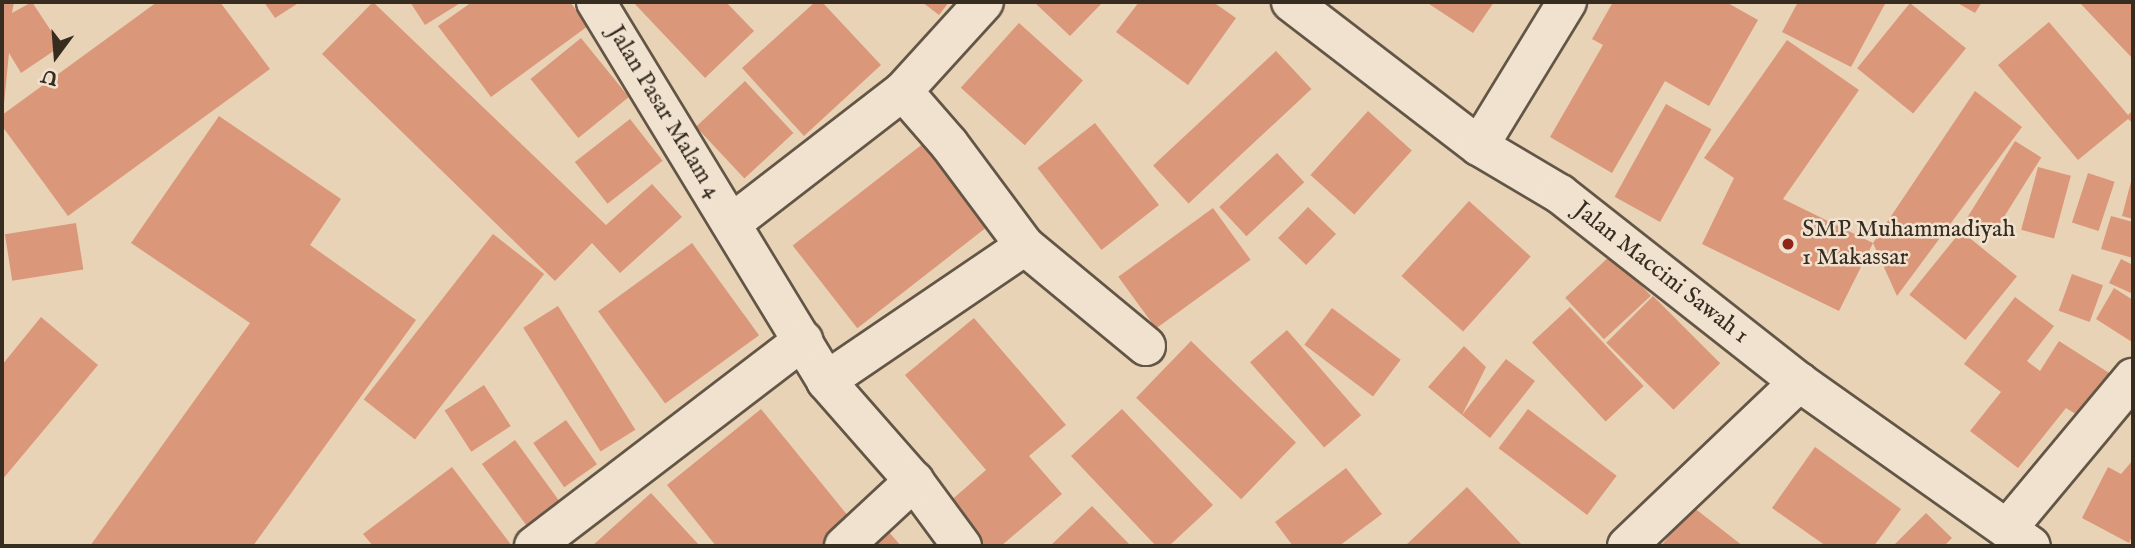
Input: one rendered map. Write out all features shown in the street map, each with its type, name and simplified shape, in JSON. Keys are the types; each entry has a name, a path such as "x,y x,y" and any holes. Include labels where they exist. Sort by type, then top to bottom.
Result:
{"street":[{"name":"Jalan Pasar Malam 4","path":"596,2 826,381 914,481 962,546"},
{"path":"732,223 903,91 984,2"},
{"name":"Jalan Maccini Sawah 1","path":"1291,2 1479,146 1560,194 1799,382 2019,538"},
{"path":"1479,146 1567,2"},
{"path":"903,91 949,144 1025,246 1146,346"},
{"path":"826,381 1025,246"},
{"path":"534,546 803,340"},
{"path":"2019,538 2133,378"},
{"path":"1627,546 1799,382"},
{"path":"844,546 914,481"}],"building":[{"path":"2,2 14,2 12,13 32,2 61,46 21,73 9,53 4,104"},
{"path":"157,2 220,2 270,69 68,216 2,126 2,115"},
{"path":"264,2 300,2 275,18"},
{"path":"373,2 606,225 652,184 682,217 620,273 592,243 555,281 322,54"},
{"path":"410,2 462,2 425,25"},
{"path":"472,2 570,2 588,26 491,97 438,26"},
{"path":"633,2 726,2 754,31 705,78"},
{"path":"815,2 822,2 881,65 804,136 742,68"},
{"path":"922,2 949,2 939,15"},
{"path":"1034,2 1103,2 1070,36"},
{"path":"1139,2 1213,2 1236,18 1188,85 1116,32"},
{"path":"1426,2 1494,2 1473,33"},
{"path":"1613,2 1726,2 1758,20 1709,106 1665,81 1612,173 1550,137 1603,45 1592,39"},
{"path":"1798,2 1886,2 1851,67 1782,32"},
{"path":"1956,2 1982,2 1975,13"},
{"path":"2079,2 2133,2 2133,59"},
{"path":"1910,3 1966,48 1913,114 1857,68"},
{"path":"2049,22 2128,115 2133,110 2133,123 2128,119 2078,160 1998,65"},
{"path":"1019,23 1083,81 1025,145 961,88"},
{"path":"581,38 629,97 578,138 530,79"},
{"path":"1787,40 1859,90 1783,199 1873,243 1839,311 1702,244 1734,178 1704,158"},
{"path":"1276,51 1311,89 1189,204 1153,166"},
{"path":"745,81 793,133 744,179 696,127"},
{"path":"1975,91 2022,127 1897,296 1873,243"},
{"path":"1666,104 1711,129 1660,222 1615,197"},
{"path":"1368,111 1412,150 1354,214 1310,175"},
{"path":"219,116 341,199 310,245 416,320 253,546 90,546 250,323 131,243"},
{"path":"630,119 663,161 607,204 575,162"},
{"path":"1095,123 1159,205 1102,250 1037,168"},
{"path":"929,139 994,222 857,328 793,246"},
{"path":"2015,141 2041,157 1993,235 1967,218"},
{"path":"1277,153 1304,182 1247,236 1219,207"},
{"path":"2038,167 2071,176 2054,239 2021,230"},
{"path":"2088,173 2115,182 2099,231 2072,222"},
{"path":"2133,179 2133,219 2122,216"},
{"path":"1469,201 1531,257 1463,332 1401,276"},
{"path":"1308,207 1336,234 1306,265 1278,238"},
{"path":"1213,208 1251,260 1156,329 1118,277"},
{"path":"2111,216 2133,222 2133,258 2101,249"},
{"path":"76,223 83,269 12,281 5,234"},
{"path":"1961,231 2017,276 1965,340 1909,295"},
{"path":"493,234 544,274 415,440 364,399"},
{"path":"692,243 759,335 665,403 598,311"},
{"path":"1612,254 1651,296 1604,339 1565,298"},
{"path":"2121,259 2133,265 2133,294 2109,283"},
{"path":"2072,274 2103,285 2090,322 2059,311"},
{"path":"2114,288 2133,300 2132,342 2096,319"},
{"path":"1653,296 1720,363 1674,410 1606,343"},
{"path":"2015,297 2054,326 2027,361 2040,371 2059,341 2114,376 2085,420 2066,408 2018,468 1970,431 2001,392 1964,364"},
{"path":"558,306 635,430 601,452 523,328"},
{"path":"1570,307 1644,386 1606,421 1532,342"},
{"path":"1332,308 1401,360 1373,396 1304,345"},
{"path":"41,317 98,365 2,480 2,365"},
{"path":"974,318 1066,425 1029,456 1062,494 1001,546 985,546 948,503 986,470 905,375"},
{"path":"1287,330 1361,415 1324,447 1250,362"},
{"path":"1191,341 1296,442 1241,499 1136,398"},
{"path":"1464,346 1486,367 1462,415 1428,387"},
{"path":"1506,359 1535,381 1490,438 1462,415"},
{"path":"484,385 511,426 471,452 445,411"},
{"path":"761,409 853,522 823,546 716,546 667,485"},
{"path":"1122,409 1213,505 1169,546 1156,546 1071,456"},
{"path":"1528,409 1617,476 1587,515 1499,448"},
{"path":"566,420 597,464 564,487 533,443"},
{"path":"515,440 561,504 528,528 482,464"},
{"path":"1815,447 1901,509 1874,546 1826,546 1772,508"},
{"path":"2133,460 2133,535 2129,543 2082,518 2108,467 2121,474"},
{"path":"452,467 512,546 373,546 363,534"},
{"path":"1346,468 1382,514 1339,546 1293,546 1275,522"},
{"path":"1467,487 1523,546 1405,546"},
{"path":"651,493 700,546 592,546"},
{"path":"1092,506 1131,546 1050,546"},
{"path":"1693,507 1743,546 1661,546"},
{"path":"1926,513 1952,538 1944,546 1893,546"},
{"path":"888,531 901,546 870,546"}],"place":[{"name":"SMP Muhammadiyah 1 Makassar","path":"1788,244"}]}
